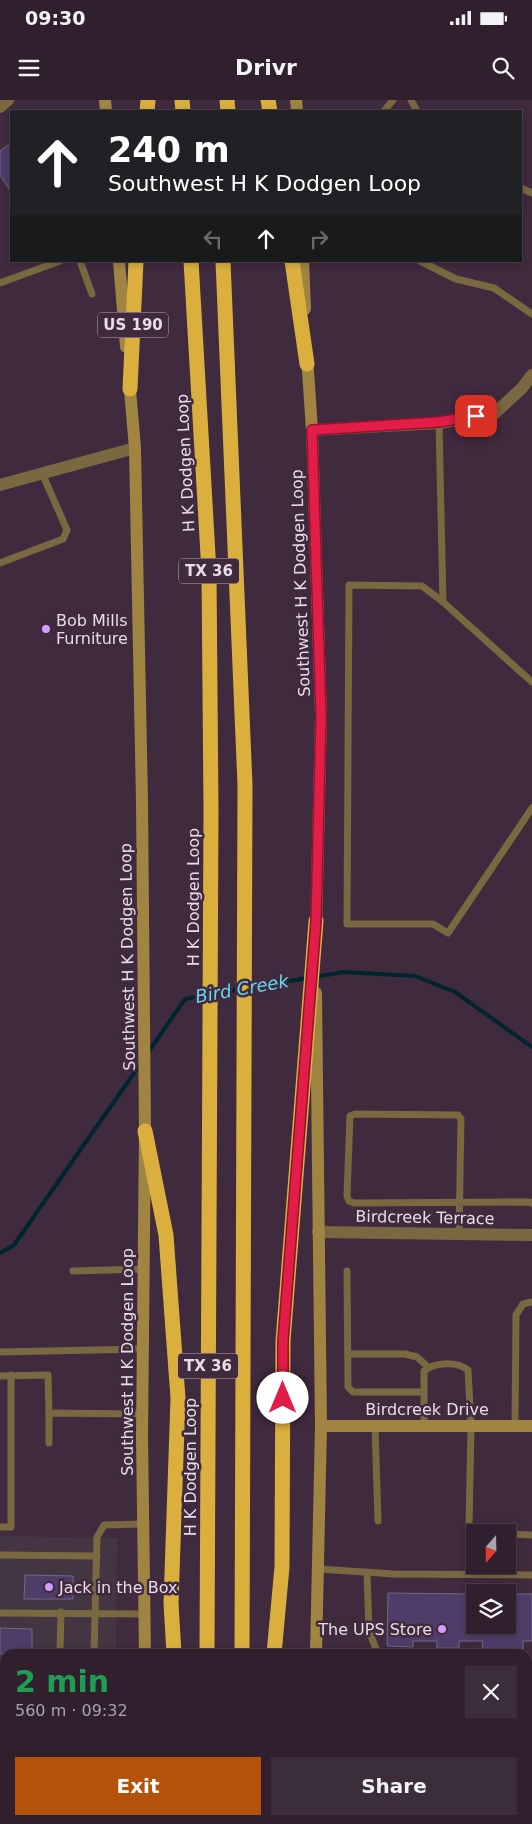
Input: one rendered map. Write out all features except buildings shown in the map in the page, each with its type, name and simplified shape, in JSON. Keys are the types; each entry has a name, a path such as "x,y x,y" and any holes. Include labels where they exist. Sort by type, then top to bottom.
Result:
{"highway":[{"name":"US 190","path":"130,389 136,262"},
{"name":"H K Dodgen Loop","path":"191,262 209,572 211,881 207,1649"},
{"name":"TX 36","path":"223,262 244,785 242,1649"},
{"path":"292,262 307,364"},
{"path":"274,1649 282,1566 283,1341 311,1065 316,921"},
{"path":"145,1131 166,1236 178,1398 171,1603 174,1649"}],"main road":[{"name":"Southwest H K Dodgen Loop","path":"119,262 135,448 144,930 145,1131 142,1414 145,1649"},
{"name":"Southwest H K Dodgen Loop","path":"303,262 312,430 321,716 316,921"},
{"path":"311,1065 318,1232 321,1426 316,1649"},
{"name":"Birdcreek Drive","path":"321,1426 532,1426"}],"street":[{"path":"0,107 8,100"},
{"path":"312,430 439,422 495,413 522,388 532,375"},
{"path":"0,485 135,448"},
{"name":"Birdcreek Terrace","path":"318,1232 532,1235"}],"lane":[{"path":"0,283 57,262"},
{"path":"80,262 92,294"},
{"path":"422,262 456,279 494,288 532,314"},
{"path":"439,422 443,602"},
{"path":"0,563 63,539 67,530 42,473"},
{"path":"532,682 443,602 422,586 349,585 347,924 433,924 448,933 532,808"},
{"path":"459,1234 459,1202 460,1119 458,1115 355,1114 350,1116 347,1196 354,1203 459,1202 532,1203"},
{"path":"73,1271 144,1269"},
{"path":"347,1271 348,1387 353,1392 424,1392"},
{"path":"516,1426 516,1315 523,1304 532,1302"},
{"path":"0,1352 143,1349"},
{"path":"348,1354 405,1354 417,1357 428,1367"},
{"path":"424,1426 424,1371 431,1365 462,1365 468,1370 471,1426 469,1524"},
{"path":"0,1527 11,1527 11,1375"},
{"path":"0,1376 48,1375 49,1443"},
{"path":"49,1413 142,1414"},
{"path":"375,1426 378,1521"},
{"path":"94,1649 97,1536 104,1525 143,1524"},
{"path":"516,1534 532,1535"},
{"path":"0,1555 96,1556"},
{"path":"318,1569 368,1573 532,1575"},
{"path":"368,1573 368,1631 376,1649"},
{"path":"0,1612 144,1614"},
{"path":"60,1649 61,1612"}],"shaded area":[{"path":"0,1536 117,1538 116,1649 0,1649"}],"waterway":[{"name":"Bird Creek","path":"315,977 344,972 415,976 455,992 532,1047"},
{"name":"Bird Creek","path":"248,988 308,978"},
{"name":"Bird Creek","path":"214,994 241,989"},
{"name":"Bird Creek","path":"149,1051 185,999 207,995"},
{"name":"Bird Creek","path":"0,1253 14,1245 141,1063"}],"place":[{"name":"Bob Mills Furniture","path":"46,629"},
{"name":"Jack in the Box","path":"49,1587"},
{"name":"The UPS Store","path":"442,1629"}],"route":[{"path":"283,1398 283,1341 316,921 321,716 312,430 439,422 476,416"}]}
